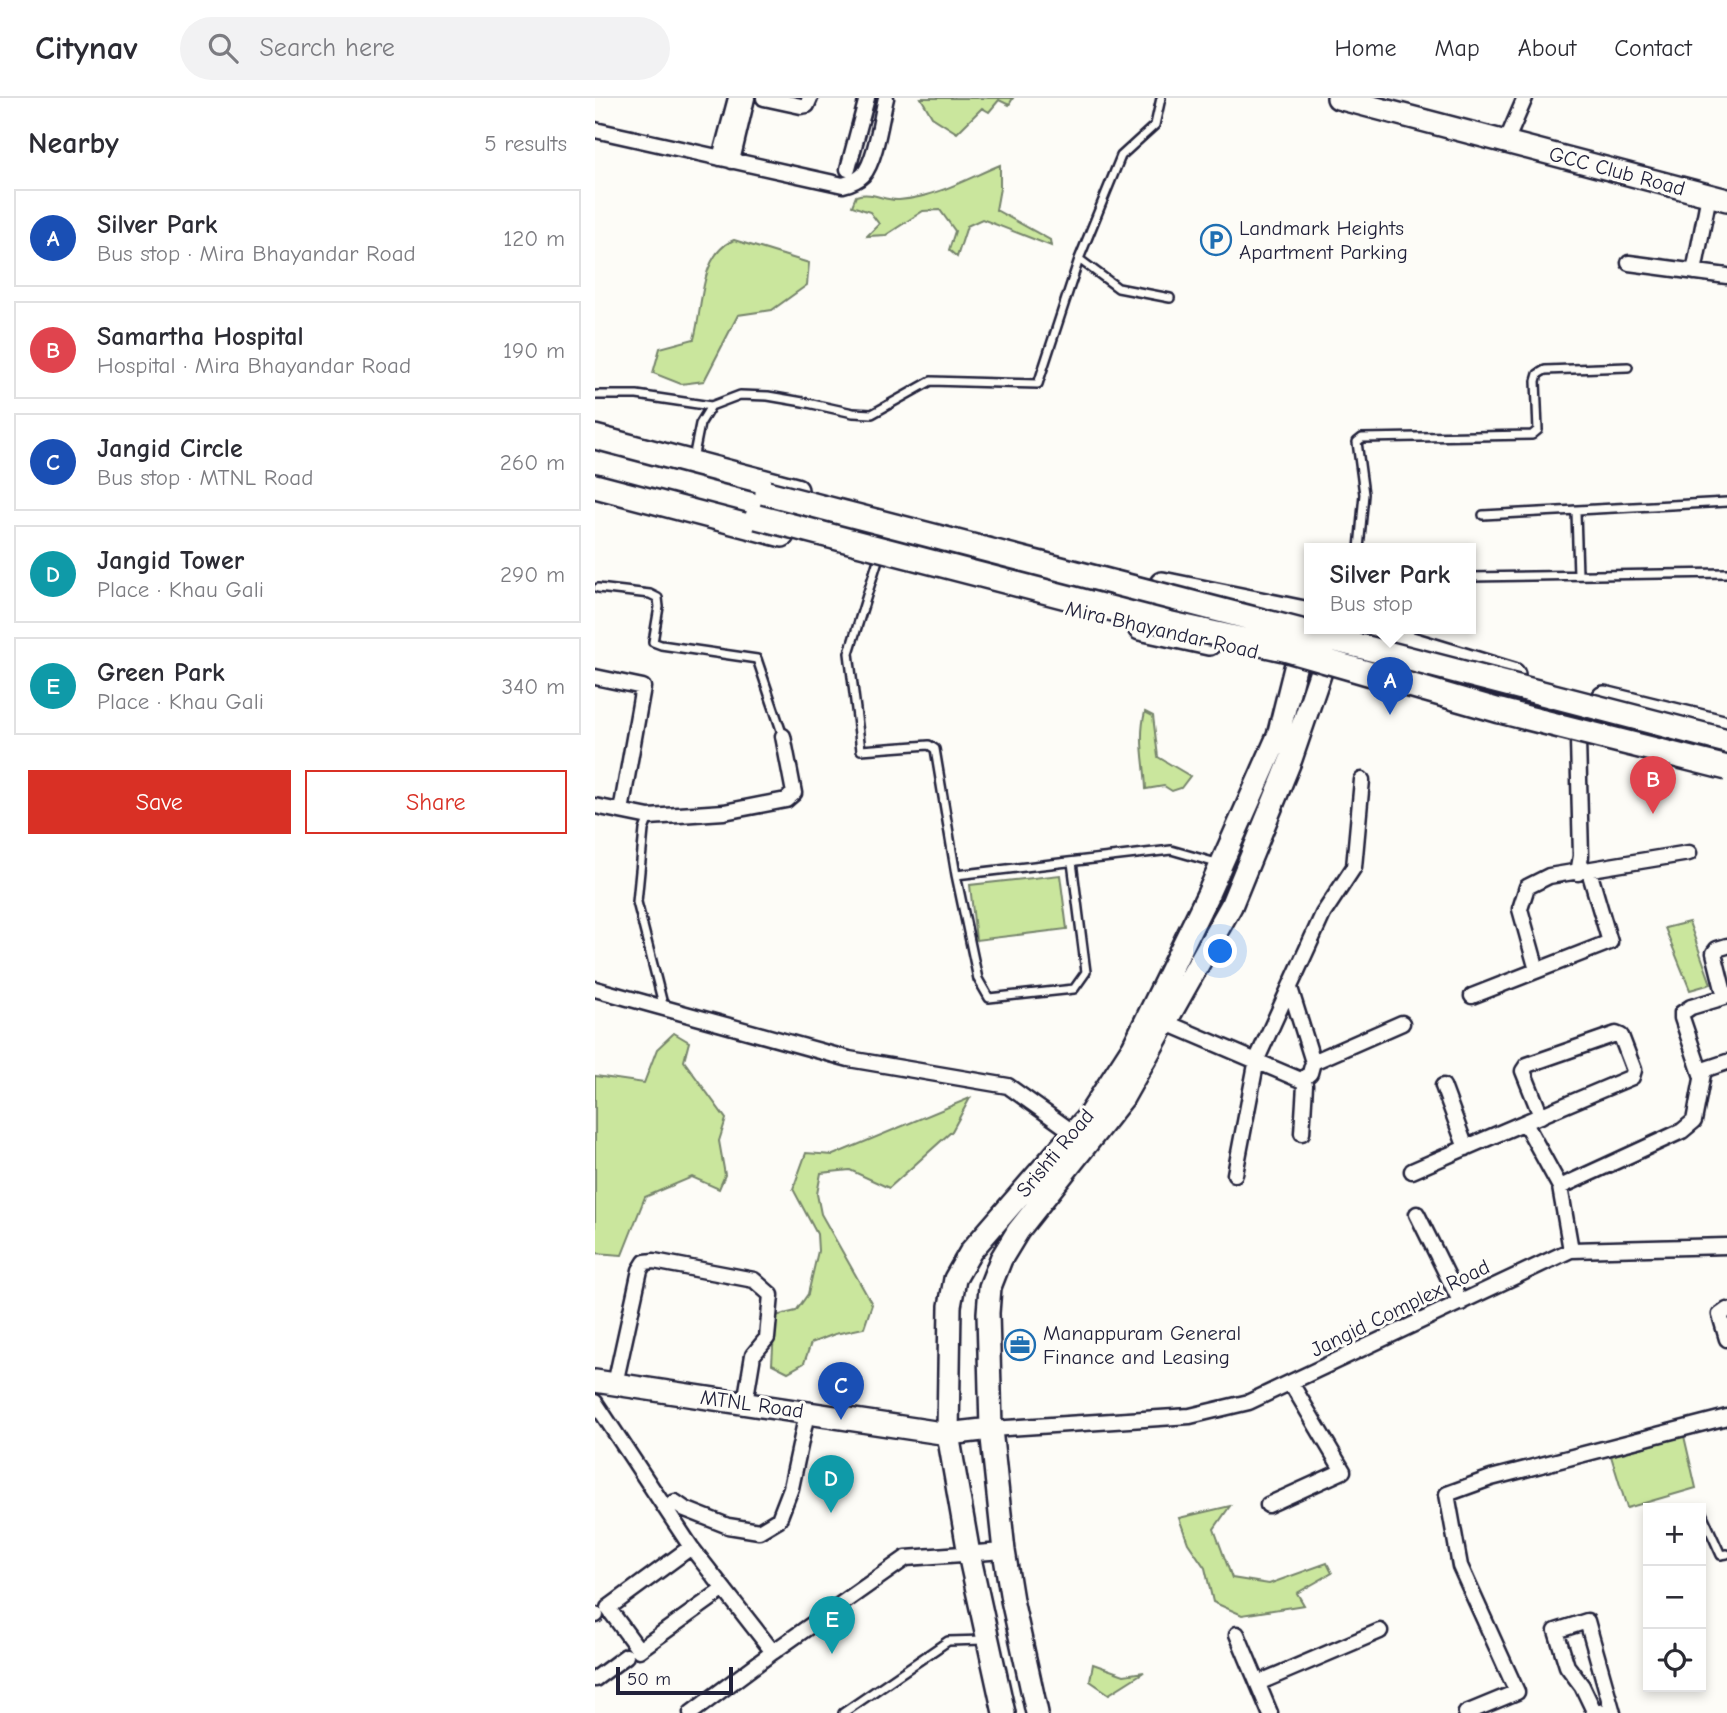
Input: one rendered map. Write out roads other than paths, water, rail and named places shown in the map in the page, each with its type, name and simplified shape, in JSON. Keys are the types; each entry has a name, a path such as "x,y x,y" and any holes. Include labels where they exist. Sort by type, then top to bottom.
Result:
{"main road":[{"name":"GCC Club Road","path":"1338,98 1718,198"},
{"path":"595,437 1185,590 1304,613"},
{"path":"670,457 713,479 1304,632"},
{"name":"Mira Bhayandar Road","path":"595,486 1174,636 1324,667 1493,719 1727,778"},
{"path":"659,503 713,506 1167,623 1284,649 1500,711 1727,768"},
{"name":"Srishti Road","path":"1004,1713 969,1554 948,1434 950,1306 955,1279 971,1251 1089,1115 1120,1084 1133,1047 1208,894 1278,736 1304,633"},
{"path":"1313,634 1727,741"},
{"name":"Srishti Road","path":"1037,1713 1004,1551 991,1429 988,1313 991,1287 1001,1259 1018,1231 1120,1084 1167,1023 1231,906 1291,759 1324,667 1333,634"},
{"path":"1383,634 1506,673 1727,729"},
{"path":"1208,894 1231,906"},
{"name":"MTNL Road","path":"605,1383 948,1434 991,1429"}],"street":[{"path":"726,159 736,98"},
{"path":"726,159 747,98"},
{"path":"764,98 801,106 807,105 810,98"},
{"path":"848,169 867,98"},
{"path":"595,130 843,186 865,173 886,98"},
{"path":"1506,142 1525,98"},
{"path":"857,136 875,140"},
{"path":"1694,272 1718,198"},
{"path":"1629,263 1727,276"},
{"path":"595,677 643,687 621,811"},
{"path":"595,806 649,817 724,812 786,800 794,793 783,736"},
{"path":"1472,996 1609,942 1583,872 1578,740"},
{"path":"1235,1174 1257,1059 1323,914 1354,867 1363,780"},
{"path":"1537,970 1520,909 1527,887 1549,876 1689,853"},
{"path":"1702,1077 1682,1013 1691,1007 1725,997 1714,953 1727,946"},
{"path":"1290,988 1314,1062 1310,1073 1302,1080"},
{"path":"595,989 849,1059 1008,1086 1074,1133"},
{"path":"1167,1023 1302,1080 1305,1085 1302,1133"},
{"path":"1314,1062 1402,1023"},
{"path":"1412,1171 1525,1123 1632,1077 1634,1070 1621,1036 1616,1034 1527,1065 1523,1071 1541,1116"},
{"path":"1560,1187 1682,1131 1694,1121 1706,1069 1727,1062"},
{"path":"1443,1086 1466,1148"},
{"path":"1525,1123 1560,1187 1571,1250 1727,1246"},
{"path":"1417,1214 1461,1303"},
{"name":"Jangid Complex Road","path":"991,1429 1190,1416 1249,1402 1571,1250"},
{"path":"605,1383 640,1270 645,1262 654,1261 754,1280 771,1295 767,1338 753,1354 745,1404"},
{"path":"1727,1310 1720,1315 1727,1339"},
{"path":"1268,1504 1343,1471 1291,1383"},
{"path":"595,1402 691,1547 772,1652"},
{"path":"675,1502 685,1509 728,1526 759,1531 779,1519 791,1488 807,1413"},
{"path":"1466,1713 1517,1692 1460,1566 1447,1494 1491,1478 1727,1417"},
{"path":"691,1547 608,1608 639,1650 724,1589"},
{"path":"691,1713 772,1652 906,1558 1004,1551"},
{"path":"1602,1713 1593,1709 1582,1686 1567,1667 1556,1630 1587,1621 1613,1713"},
{"path":"1258,1683 1380,1631"},
{"path":"1237,1634 1270,1713"},
{"path":"595,1679 626,1656"}],"lane":[{"path":"596,395 637,395 711,406 740,395 768,396 853,414 872,414 931,381 1038,384 1079,258 1121,156 1155,125 1161,98"},
{"path":"1079,258 1118,288 1170,298"},
{"path":"1360,543 1364,494 1357,442 1362,438 1532,435 1538,430 1538,374 1545,370 1628,367"},
{"path":"693,463 700,424 711,406"},
{"path":"1483,515 1727,502"},
{"path":"1576,512 1578,575"},
{"path":"878,560 849,653 861,750 929,745 935,750 956,875 978,978 989,998 1073,989 1086,972 1072,862"},
{"path":"1476,577 1727,573"},
{"path":"599,588 650,594 658,598 653,642 757,659 783,736"},
{"path":"649,817 644,830 637,902 665,1009"},
{"path":"956,875 1171,850 1220,864"},
{"path":"1706,1523 1721,1555 1727,1553"},
{"path":"843,1713 948,1641 988,1640"}],"place":[{"name":"Landmark Heights Apartment Parking","path":"1216,240"},
{"name":"Silver Park","path":"1390,715"},
{"name":"Samartha Hospital","path":"1653,814"},
{"name":"Manappuram General Finance and Leasing","path":"1020,1345"},
{"name":"Jangid Circle","path":"841,1420"},
{"name":"Jangid Tower","path":"831,1513"},
{"name":"Green Park","path":"832,1654"}]}
